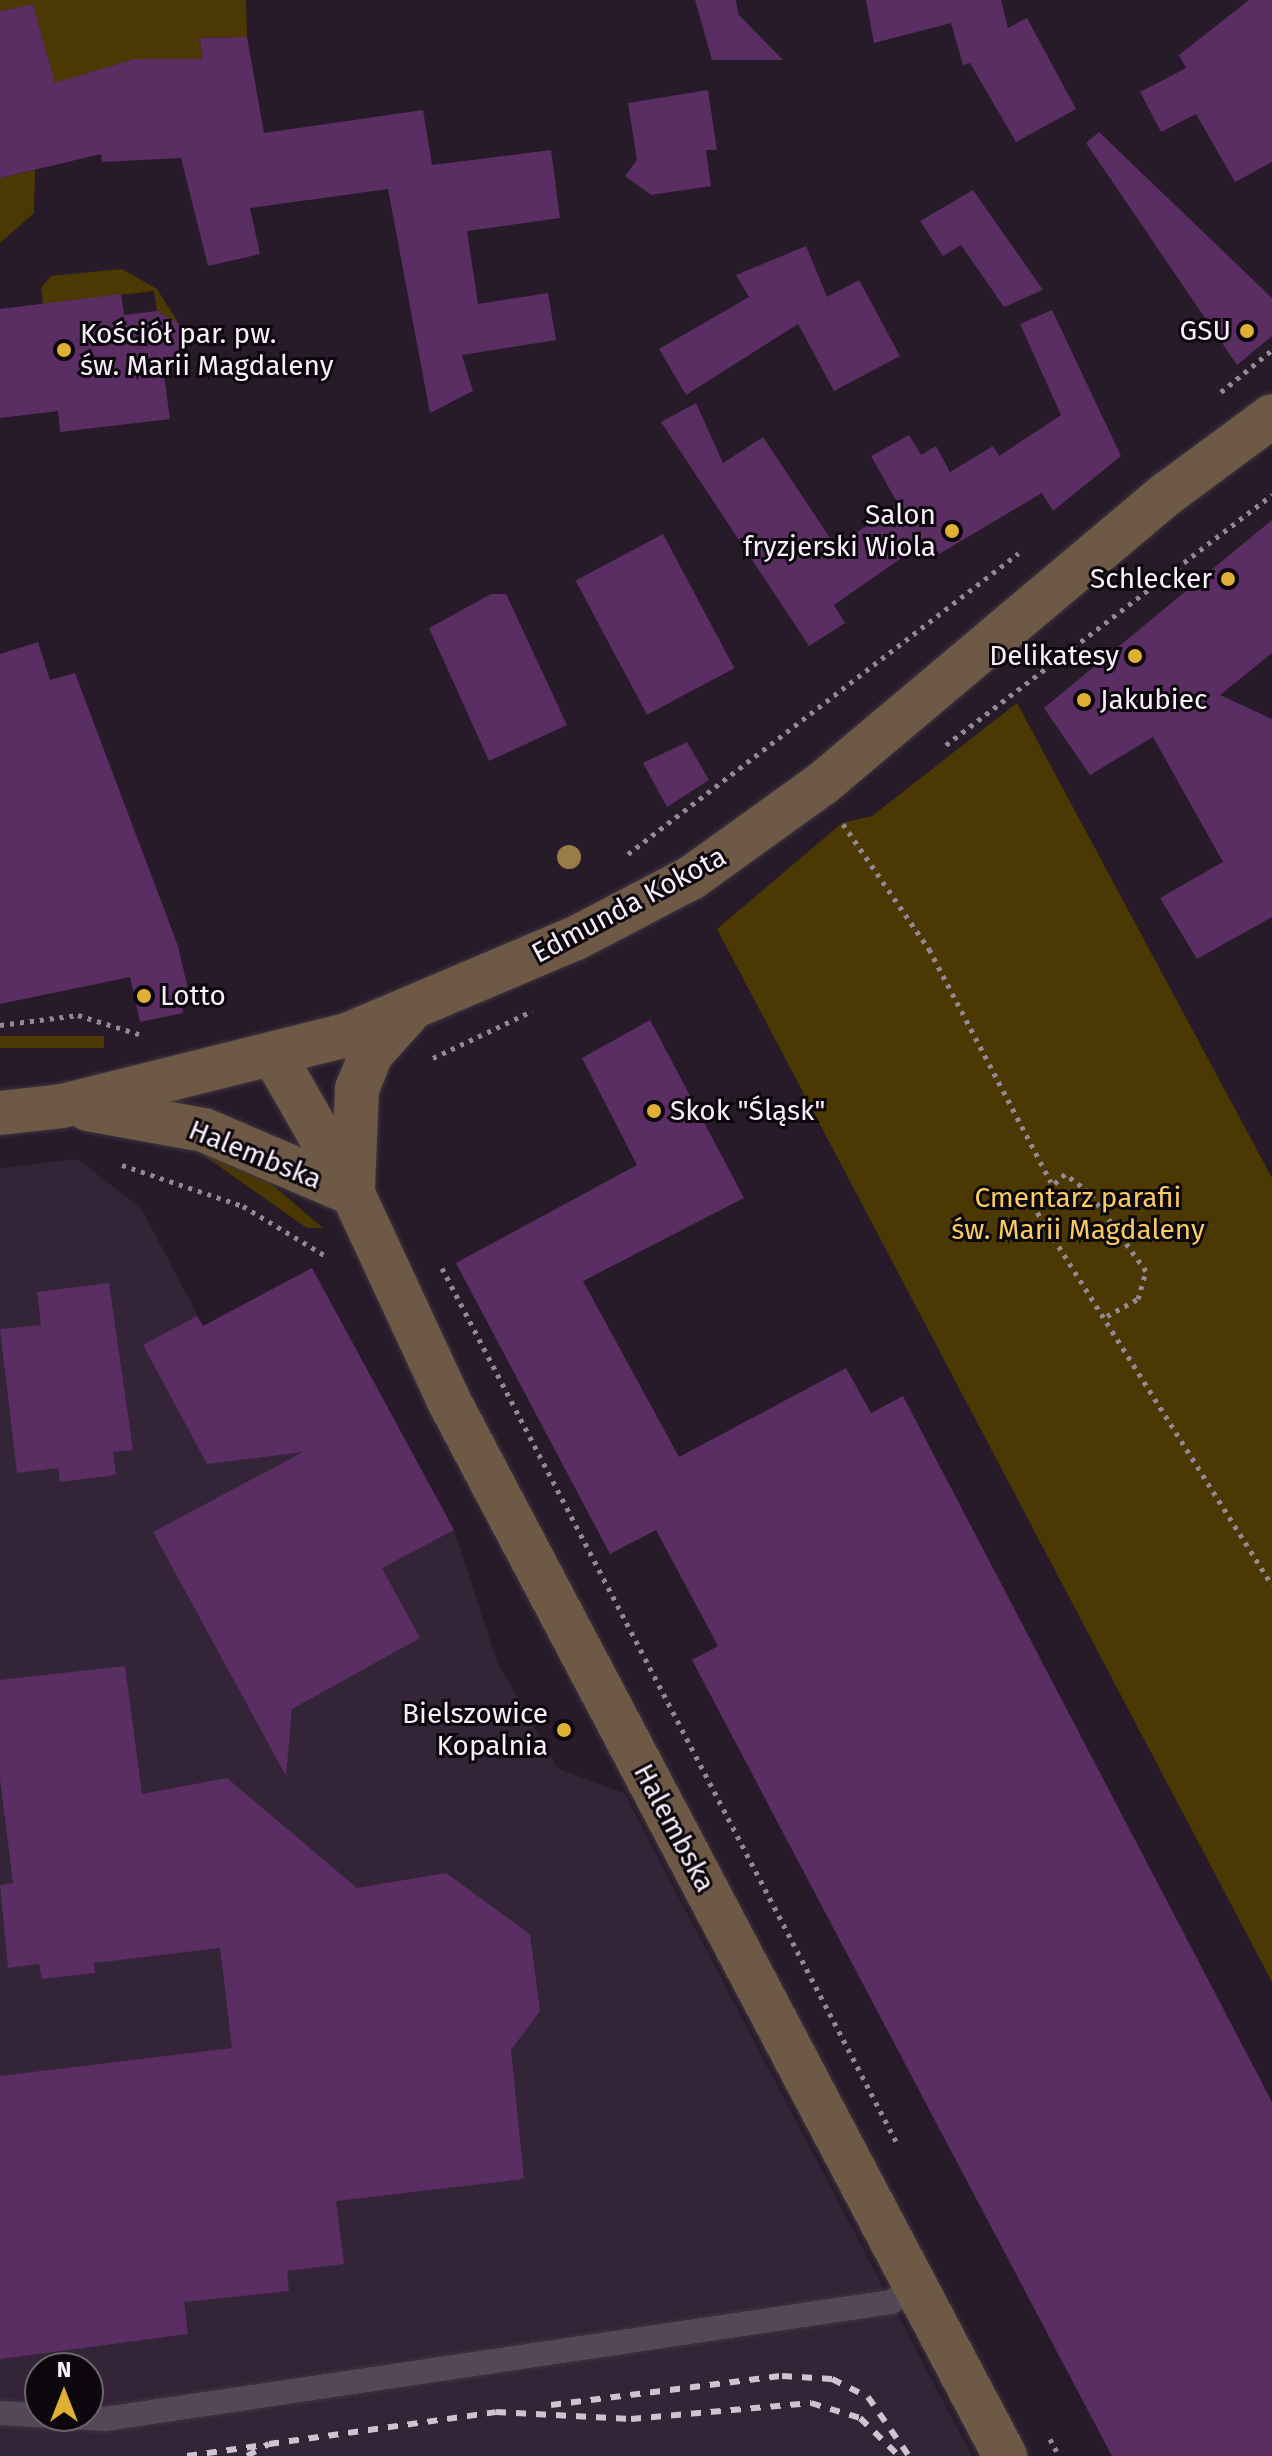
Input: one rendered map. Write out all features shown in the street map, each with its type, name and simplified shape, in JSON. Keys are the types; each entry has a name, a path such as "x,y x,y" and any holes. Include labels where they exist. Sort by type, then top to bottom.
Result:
{"street":[{"name":"Edmunda Kokota","path":"0,1113 62,1106 275,1057 411,1010 635,909 758,834 1168,493 1272,416"},
{"name":"Halembska","path":"353,1194 357,1089 371,1054 411,1010"},
{"name":"Halembska","path":"275,1057 353,1194 449,1401 1005,2456"},
{"name":"Halembska","path":"62,1106 204,1130 353,1194"}],"lane":[{"path":"0,2413 105,2419 891,2302 915,2287"}],"path":[{"path":"1201,551 1272,495"},
{"path":"621,858 852,683"},
{"path":"842,823 929,949 1051,1182"},
{"path":"0,1025 78,1015 129,1034 156,1033"},
{"path":"107,1160 243,1206 323,1249 330,1263"},
{"path":"1107,1316 1138,1299 1146,1271 1089,1192 1065,1174 1051,1182 1032,1204 1107,1316 1272,1585"},
{"path":"440,1262 899,2147"},
{"path":"1045,2428 1059,2456"}],"shaded area":[{"path":"77,1159 141,1208 203,1326 312,1268 454,1530 497,1662 558,1769 624,1793 972,2456 0,2456 0,1168"}],"green space":[{"path":"0,0 246,0 247,37 200,38 202,59 135,59 82,75 59,99 33,4 0,11"},
{"path":"35,170 34,213 0,243 0,178"},
{"path":"122,269 157,289 179,324 157,311 154,291 43,304 41,288 51,276"},
{"name":"Cmentarz parafii św. Marii Magdaleny","path":"1017,703 1272,1178 1272,1982 717,929 842,823 872,816"},
{"path":"0,1036 104,1036 104,1048 0,1048"},
{"path":"193,1148 254,1169 323,1228 307,1228"}],"building":[{"path":"695,0 736,0 738,14 783,60 712,60"},
{"path":"866,0 1001,0 1008,28 1027,18 1076,109 1016,142 970,63 963,65 951,23 874,43"},
{"path":"1249,0 1272,0 1272,162 1235,182 1196,114 1161,132 1140,92 1186,68 1179,55"},
{"path":"33,4 55,83 134,59 202,59 200,38 247,37 264,133 423,110 432,165 551,150 560,218 467,231 478,304 548,293 556,340 462,355 473,391 430,413 388,189 250,208 260,254 208,266 181,158 102,162 101,154 0,178 0,11"},
{"path":"708,90 717,150 706,150 711,186 651,195 625,176 637,160 628,103"},
{"path":"1099,132 1272,298 1272,336 1237,365 1086,143"},
{"path":"973,190 1043,290 1004,307 961,245 943,256 920,221"},
{"path":"806,246 827,297 859,280 900,356 834,391 798,324 686,395 659,349 749,297 736,275"},
{"name":"Kościół par. pw. św. Marii Magdaleny","path":"121,294 124,315 157,311 180,324 182,357 164,375 170,419 60,432 58,411 0,418 0,309"},
{"path":"1052,310 1121,456 1053,511 1042,493 939,554 930,538 834,605 845,623 809,646 661,422 696,403 723,463 763,437 836,547 898,504 871,456 909,435 921,455 936,446 950,472 993,446 999,456 1061,415 1020,324"},
{"path":"1272,520 1272,653 1220,695 1272,719 1272,917 1197,959 1160,898 1223,862 1153,737 1090,775 1044,708"},
{"path":"663,534 734,668 647,715 576,580"},
{"path":"491,594 506,594 567,725 489,761 429,628"},
{"path":"38,642 50,680 75,673 178,946 191,1002 182,1004 183,1013 140,1022 130,977 0,1004 0,654"},
{"path":"687,742 709,780 667,807 643,763"},
{"path":"650,1020 744,1198 583,1281 679,1457 846,1368 871,1413 903,1396 1272,2102 1272,2456 1112,2456 692,1660 718,1646 656,1530 610,1554 456,1263 637,1165 582,1058"},
{"path":"312,1268 454,1530 382,1568 420,1638 292,1709 286,1776 153,1532 303,1452 207,1464 143,1345 197,1316 203,1326"},
{"path":"109,1283 133,1450 113,1452 116,1475 60,1482 58,1468 17,1473 0,1329 41,1325 37,1292"},
{"path":"125,1666 142,1794 227,1778 357,1888 446,1873 530,1934 540,2011 511,2050 524,2179 336,2201 344,2264 287,2271 289,2291 184,2302 188,2334 53,2352 24,2352 24,2356 0,2359 0,2076 232,2048 220,1948 94,1963 95,1973 42,1979 39,1964 8,1968 0,1885 13,1883 0,1779 0,1680"}],"railway":[{"path":"551,2405 782,2376 832,2379 868,2397 909,2456"},
{"path":"247,2456 269,2444 496,2412 631,2419 811,2403 860,2418 899,2456"},
{"path":"187,2456 257,2446"}],"place":[{"name":"GSU","path":"1247,331"},
{"name":"Kościół par. pw. św. Marii Magdaleny","path":"64,350"},
{"name":"Salon fryzjerski Wiola","path":"952,531"},
{"name":"Schlecker","path":"1228,579"},
{"name":"Delikatesy","path":"1135,656"},
{"name":"Jakubiec","path":"1084,700"},
{"name":"Lotto","path":"144,996"},
{"name":"Skok \"Śląsk\"","path":"654,1111"},
{"name":"Bielszowice Kopalnia","path":"564,1730"}]}
